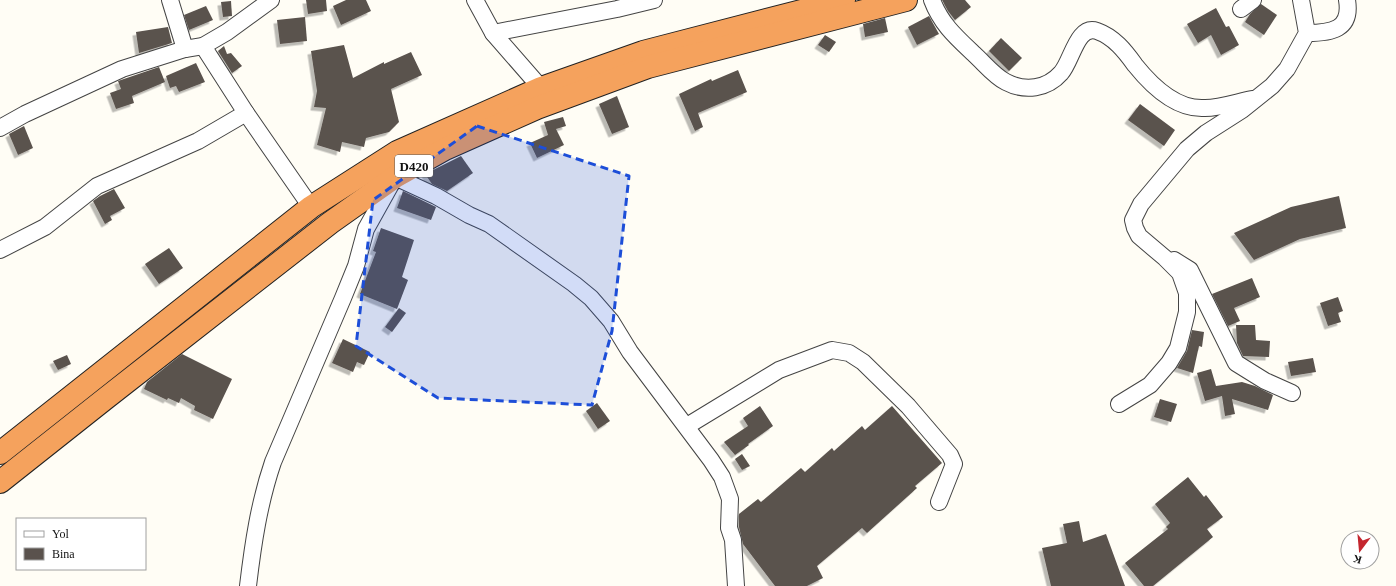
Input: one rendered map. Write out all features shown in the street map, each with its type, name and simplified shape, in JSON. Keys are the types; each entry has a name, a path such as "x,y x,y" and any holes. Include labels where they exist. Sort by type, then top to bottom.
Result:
{"highway":[{"name":"D420","path":"0,453 311,207 397,152 541,88 643,52 844,0"},
{"name":"D420","path":"0,482 330,223 395,177 444,149 537,108 648,68 906,0"}],"street":[{"path":"170,0 185,49"},
{"path":"0,128 25,114 122,69 185,49 203,46 226,32 271,0"},
{"path":"475,0 493,33 541,88"},
{"path":"493,33 617,10 654,0"},
{"path":"932,0 938,14 950,32 1006,82 1021,87 1036,88 1049,83 1061,73 1071,59 1080,37 1086,31 1096,31 1110,38 1123,49 1144,75 1169,98 1188,106 1204,108 1258,98"},
{"path":"1119,404 1150,385 1169,363 1178,348 1187,312 1187,293 1180,273 1139,236 1133,220 1141,204 1187,149 1206,133 1258,98 1288,69 1307,33 1300,0"},
{"path":"1307,33 1324,33 1340,26 1346,21 1348,14 1347,0"},
{"path":"203,46 246,113 311,207"},
{"path":"0,250 45,227 97,186 198,141 246,113"},
{"path":"248,586 256,523 273,462 356,266 366,229 395,177 436,196 469,215 489,224 591,298 611,322 630,352 687,426 718,471 730,499 729,528 733,540 736,586"},
{"path":"1165,258 1172,259 1190,270 1236,363 1265,381 1292,393"},
{"path":"687,426 779,370 832,350 849,353 863,362 908,406 950,455 954,464 939,502"}],"highlighted area":[{"path":"477,126 629,176 612,331 592,405 438,398 356,346 373,200"}],"building":[{"path":"306,0 326,0 327,11 308,14"},
{"path":"346,0 366,0 371,11 341,25 333,6"},
{"path":"942,0 965,0 971,7 955,20"},
{"path":"231,1 232,16 223,17 221,2"},
{"path":"1261,4 1277,15 1264,35 1245,22 1250,14"},
{"path":"206,6 213,20 189,30 184,15"},
{"path":"1216,8 1226,27 1229,26 1239,45 1221,55 1211,35 1198,43 1187,24"},
{"path":"929,16 939,34 917,45 908,27"},
{"path":"305,17 307,41 280,44 277,20"},
{"path":"885,18 888,32 865,37 863,24"},
{"path":"168,27 172,43 139,53 136,32"},
{"path":"825,35 836,42 829,52 818,45"},
{"path":"1001,38 1022,58 1009,71 989,51"},
{"path":"344,45 353,78 384,62 384,64 411,52 422,75 391,89 399,122 389,132 366,138 364,147 342,142 340,152 317,145 326,108 314,107 317,91 311,51"},
{"path":"224,46 227,54 231,53 242,66 232,73 218,51"},
{"path":"196,63 205,82 179,92 176,86 170,88 166,76"},
{"path":"159,67 165,82 132,96 134,103 116,109 110,93 121,89 118,81"},
{"path":"738,70 747,92 698,113 703,127 695,131 679,94 711,79 712,81"},
{"path":"617,96 629,127 612,134 599,104"},
{"path":"1140,104 1175,130 1164,146 1128,120"},
{"path":"563,117 566,126 556,129 564,145 537,158 530,143 548,135 544,122"},
{"path":"24,126 33,148 18,155 9,134"},
{"path":"461,156 473,173 447,191 432,184 425,174"},
{"path":"114,189 125,208 110,216 112,220 105,224 93,201"},
{"path":"403,191 436,207 431,220 397,208"},
{"path":"1339,196 1346,228 1300,239 1254,260 1234,233 1291,207"},
{"path":"381,228 414,240 402,277 408,280 397,309 360,294 376,252 373,251"},
{"path":"169,248 183,268 159,284 145,264"},
{"path":"1252,278 1260,297 1234,308 1240,321 1228,326 1212,294"},
{"path":"1338,297 1343,311 1338,313 1341,322 1328,326 1320,303"},
{"path":"399,308 406,313 392,332 385,327"},
{"path":"1236,325 1255,325 1256,340 1270,341 1269,357 1243,356 1237,343"},
{"path":"1192,330 1204,332 1202,347 1199,346 1193,373 1177,368 1187,351"},
{"path":"343,339 370,352 364,365 357,362 353,372 332,363"},
{"path":"182,354 232,379 213,419 194,410 195,406 181,398 179,403 168,398 167,400 144,389 147,382"},
{"path":"67,355 71,364 58,370 53,361"},
{"path":"1313,358 1316,372 1291,376 1288,362"},
{"path":"1211,369 1216,386 1242,382 1255,386 1273,395 1268,410 1232,399 1235,414 1225,416 1222,396 1205,401 1197,373"},
{"path":"1160,399 1177,404 1171,422 1154,417"},
{"path":"597,403 610,421 598,429 586,411"},
{"path":"760,406 773,426 735,455 724,442 748,426 743,418"},
{"path":"892,406 942,463 915,486 917,488 867,533 862,528 817,566 823,578 807,586 775,586 743,544 739,527 739,514 758,499 761,502 801,468 805,472 832,448 834,451 862,426 865,430"},
{"path":"742,454 750,466 742,470 735,459"},
{"path":"1188,477 1204,497 1206,495 1223,517 1207,529 1213,537 1153,586 1144,586 1125,563 1168,529 1166,527 1170,523 1155,504"},
{"path":"1079,521 1083,542 1106,534 1125,586 1051,586 1042,548 1067,543 1063,524"}]}
